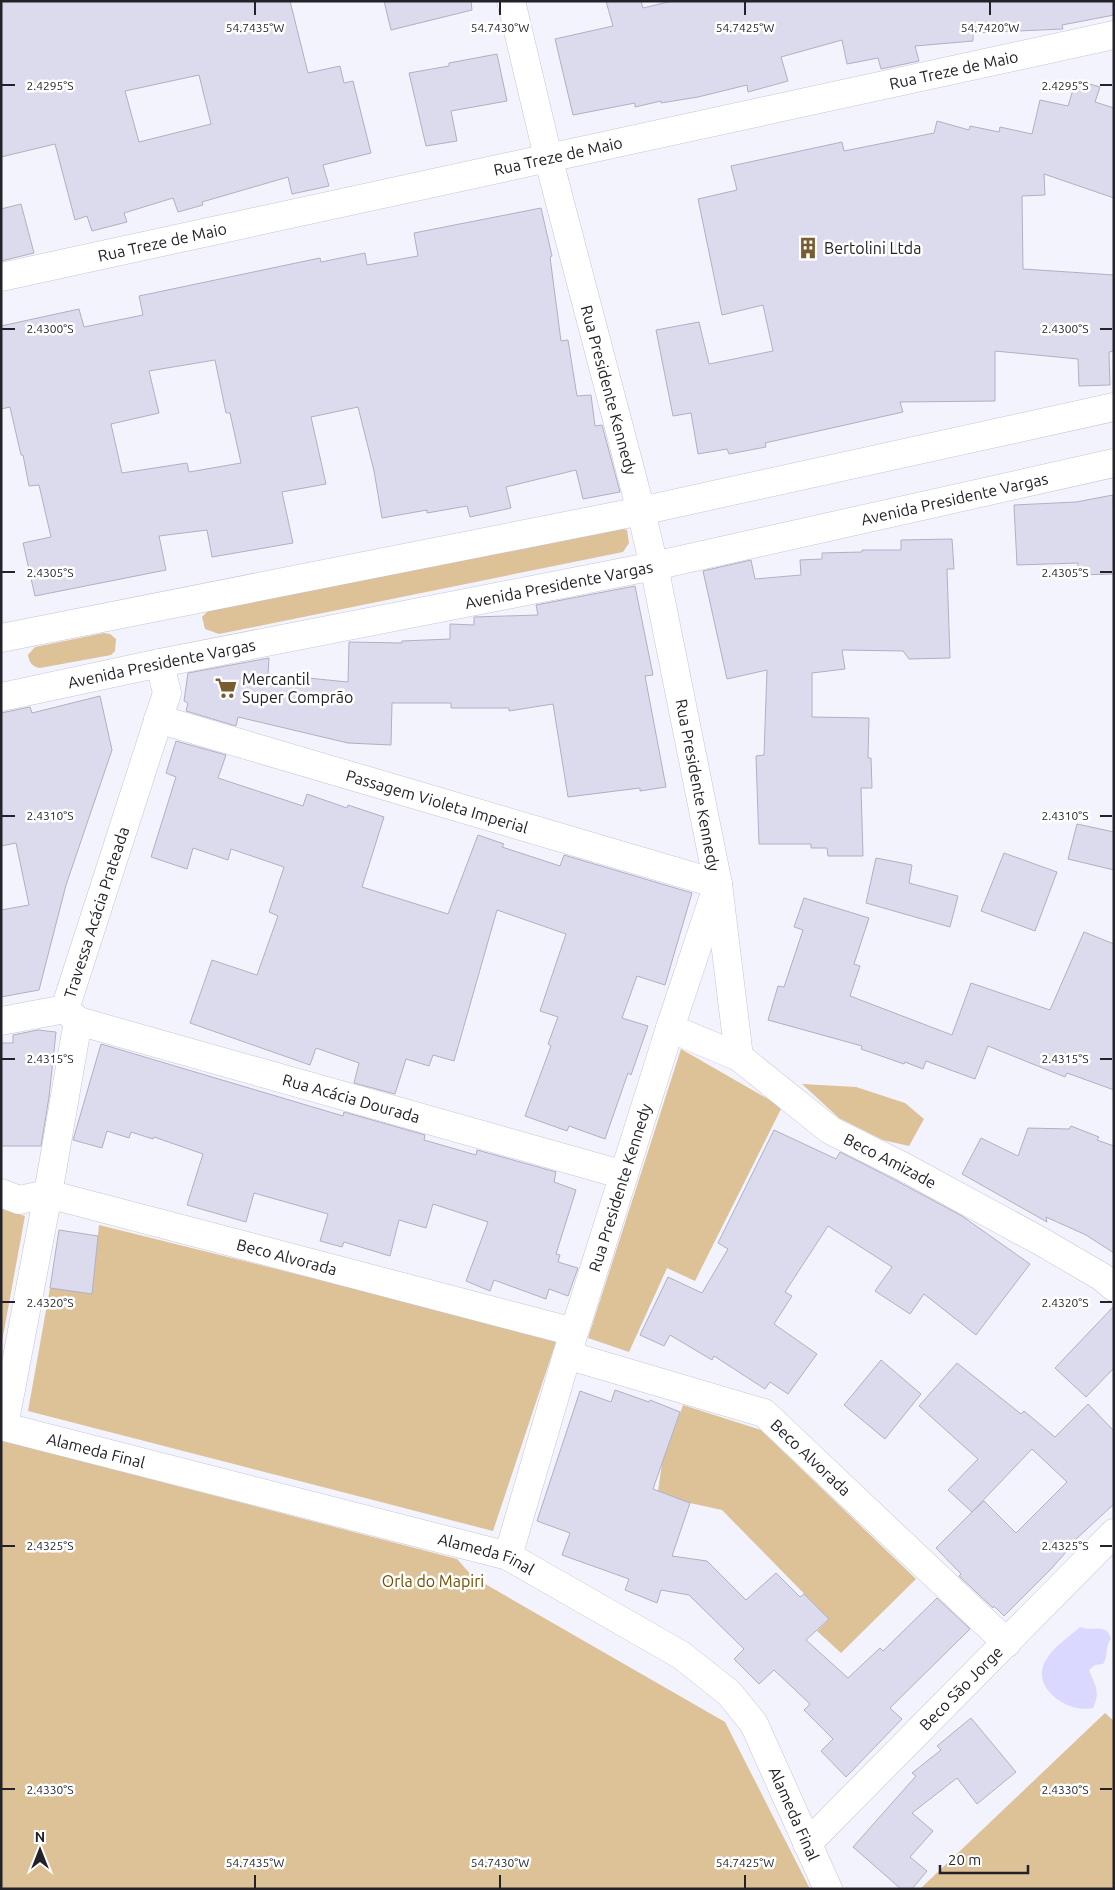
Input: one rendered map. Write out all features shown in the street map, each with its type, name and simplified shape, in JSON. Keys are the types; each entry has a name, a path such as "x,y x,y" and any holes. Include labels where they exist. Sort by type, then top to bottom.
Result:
{"street":[{"name":"Rua Presidente Kennedy","path":"508,1556 570,1343 718,884 654,566 548,157 511,1"},
{"name":"Rua Treze de Maio","path":"1,277 1114,35"},
{"path":"1,638 641,511 1114,407"},
{"name":"Avenida Presidente Vargas","path":"1,697 160,663 654,566 1114,463"},
{"name":"Travessa Acácia Prateada","path":"2,1426 48,1194 72,1015 167,693 160,663"},
{"name":"Passagem Violeta Imperial","path":"158,719 718,884"},
{"path":"718,884 739,1057"},
{"path":"1,1021 72,1015"},
{"name":"Rua Acácia Dourada","path":"72,1015 624,1175"},
{"name":"Beco Amizade","path":"670,1028 739,1057 830,1130 904,1167 1042,1242 1102,1277 1114,1287"},
{"name":"Beco Alvorada","path":"1,1193 19,1200 48,1194 570,1343 764,1414 1006,1643"},
{"name":"Alameda Final","path":"2,1426 508,1556 681,1655 729,1693 754,1724 828,1889"},
{"name":"Beco São Jorge","path":"807,1844 1114,1533"}],"green space":[{"path":"614,526 627,530 629,543 623,552 219,634 205,629 202,617 212,607"},
{"path":"104,633 110,634 116,639 115,651 111,655 40,668 33,666 29,660 28,655 35,647"},
{"path":"681,1049 782,1107 695,1281 667,1268 629,1352 588,1338"},
{"path":"802,1084 856,1087 905,1103 924,1119 909,1146 883,1140 839,1118"},
{"path":"1,1208 25,1216 1,1347"},
{"path":"99,1225 557,1339 493,1531 28,1411 50,1288 92,1294"},
{"path":"683,1405 761,1430 916,1579 841,1653 817,1631 829,1619 722,1510 690,1503 658,1491 662,1463"},
{"name":"Orla do Mapiri","path":"1,1440 457,1559 473,1577 725,1722 810,1889 1,1889"},
{"path":"1105,1713 1114,1721 1114,1889 920,1889"}],"water":[{"path":"1080,1627 1107,1631 1111,1638 1103,1664 1095,1665 1089,1670 1097,1693 1093,1708 1083,1709 1063,1703 1054,1696 1047,1689 1043,1680 1042,1670 1049,1655"}],"building":[{"path":"1,1 290,1 308,73 340,66 344,83 353,81 371,153 323,165 329,186 292,194 288,177 202,202 203,205 178,212 173,198 124,213 127,222 92,231 87,216 75,220 55,144 1,157","holes":["199,75 211,124 139,142 125,91"]},
{"path":"384,1 471,1 472,10 391,30"},
{"path":"606,1 641,1 643,8 672,1 1114,1 1114,15 1062,25 1063,29 973,33 973,41 915,46 919,61 881,69 878,58 847,64 842,40 781,57 788,81 748,92 747,85 698,97 661,103 661,101 635,107 635,103 573,115 555,39 613,26"},
{"path":"497,54 507,101 451,111 457,141 426,146 409,73 449,66 449,63"},
{"path":"1076,80 1100,87 1095,102 1114,108 1114,198 1044,174 1045,195 1022,196 1023,269 1114,275 1114,351 1109,352 1110,385 1079,386 1078,359 995,351 995,401 900,402 903,412 765,443 766,447 729,454 727,449 698,454 691,413 673,416 656,330 699,322 709,364 773,351 763,305 722,315 698,199 737,190 731,166 842,142 844,151 934,133 937,121 969,130 970,126 999,132 1000,127 1032,134 1040,100 1068,106"},
{"path":"21,204 34,253 1,261 1,209"},
{"path":"541,208 552,256 550,257 561,341 568,340 577,396 591,395 595,426 602,425 620,492 583,499 576,470 506,487 511,508 470,517 467,506 427,513 427,510 382,518 374,471 358,407 311,417 326,484 282,492 293,543 212,557 207,530 159,536 166,570 35,596 23,543 51,537 39,485 29,486 10,407 1,409 1,326 79,309 84,327 143,315 139,296 320,258 321,262 365,253 367,265 418,256 414,233","holes":["215,360 226,413 230,413 241,463 189,472 187,463 122,473 111,424 159,413 149,371"]},
{"path":"1113,495 1114,574 1078,575 1078,563 1017,565 1014,505 1076,502"},
{"path":"952,539 954,569 947,569 950,658 909,659 903,651 842,650 845,669 812,673 812,717 869,718 868,758 871,758 872,788 861,788 863,856 828,856 827,848 811,848 811,844 759,844 756,756 764,755 767,670 727,679 703,571 751,560 755,579 801,575 800,560 822,559 822,553 901,550 901,540"},
{"path":"635,586 653,675 645,676 666,787 640,791 640,788 568,797 553,704 509,711 509,708 451,708 451,703 392,703 391,745 348,743 238,717 236,726 186,711 188,703 184,701 188,673 269,658 268,674 348,682 349,642 402,643 402,641 450,639 450,624 474,625 474,617 538,615 536,605"},
{"path":"100,696 112,750 66,885 39,990 1,997 1,910 29,905 16,843 1,846 1,713 30,707 32,713"},
{"path":"176,741 226,755 218,778 303,806 307,794 347,808 348,805 384,817 362,887 448,914 478,835 504,844 502,847 560,866 564,855 692,893 665,985 637,976 622,1018 648,1026 631,1075 628,1073 605,1139 569,1126 567,1131 525,1116 551,1046 548,1044 558,1017 540,1011 566,934 497,910 454,1061 433,1055 429,1066 406,1059 395,1094 354,1083 359,1063 316,1048 310,1065 190,1023 212,960 257,975 278,916 269,912 284,867 231,849 228,860 193,848 187,869 151,857 176,777 166,773"},
{"path":"1077,824 1114,832 1114,870 1068,859"},
{"path":"1004,853 1057,872 1035,931 981,911"},
{"path":"876,858 912,865 909,883 958,896 950,927 866,903"},
{"path":"804,898 869,918 854,964 860,966 850,996 952,1035 971,983 1050,1010 1084,932 1114,944 1114,1090 1067,1073 1065,1077 988,1046 975,1079 926,1061 923,1069 905,1062 904,1064 861,1049 862,1046 768,1020 778,986 784,987 803,930 794,927"},
{"path":"38,1030 56,1032 49,1097 41,1146 1,1146 1,1043 13,1043 13,1035"},
{"path":"101,1044 343,1116 344,1112 425,1135 424,1140 476,1155 477,1150 556,1172 554,1182 576,1190 556,1254 560,1255 558,1262 578,1268 568,1296 549,1289 546,1299 494,1280 490,1291 466,1281 488,1222 433,1204 426,1228 399,1220 390,1256 344,1242 342,1247 320,1241 328,1214 254,1193 246,1222 187,1205 203,1154 154,1137 153,1139 131,1132 129,1138 107,1131 102,1148 73,1140"},
{"path":"1071,1126 1099,1137 1097,1140 1114,1146 1114,1253 1086,1235 1046,1217 1047,1222 962,1174 981,1138 1018,1156 1028,1128 1069,1129"},
{"path":"774,1130 836,1159 840,1152 897,1181 962,1216 1030,1264 976,1335 924,1294 910,1314 875,1291 892,1267 828,1226 785,1292 792,1296 774,1324 817,1354 788,1394 770,1382 765,1389 714,1356 712,1360 670,1335 664,1346 640,1335 668,1277 702,1293 728,1249 718,1243"},
{"path":"59,1230 98,1236 92,1294 50,1288"},
{"path":"1114,1306 1114,1368 1086,1397 1055,1368"},
{"path":"881,1360 921,1394 885,1439 844,1405"},
{"path":"957,1363 1021,1414 1024,1411 1055,1437 1088,1404 1114,1431 1114,1504 1074,1541 1051,1569 1004,1616 959,1576 961,1574 936,1548 972,1512 948,1490 978,1459 919,1406","holes":["1032,1449 1067,1482 1016,1533 984,1501 972,1512"]},
{"path":"615,1390 649,1402 650,1400 680,1412 653,1489 690,1503 672,1556 707,1561 746,1600 776,1573 800,1597 804,1594 829,1619 806,1640 848,1678 880,1648 883,1651 937,1598 970,1629 890,1708 902,1719 846,1777 821,1751 833,1739 804,1710 810,1704 774,1670 759,1684 734,1659 744,1649 689,1595 661,1590 657,1603 625,1590 629,1579 562,1555 570,1533 537,1521 580,1391 611,1402"},
{"path":"971,1718 1016,1772 977,1804 957,1778 912,1813 933,1831 910,1857 927,1871 912,1889 901,1889 853,1847 916,1776 912,1773 941,1750 937,1746"}],"place":[{"name":"Bertolini Ltda","path":"808,248"},
{"name":"Mercantil Super Comprão","path":"226,688"}]}
